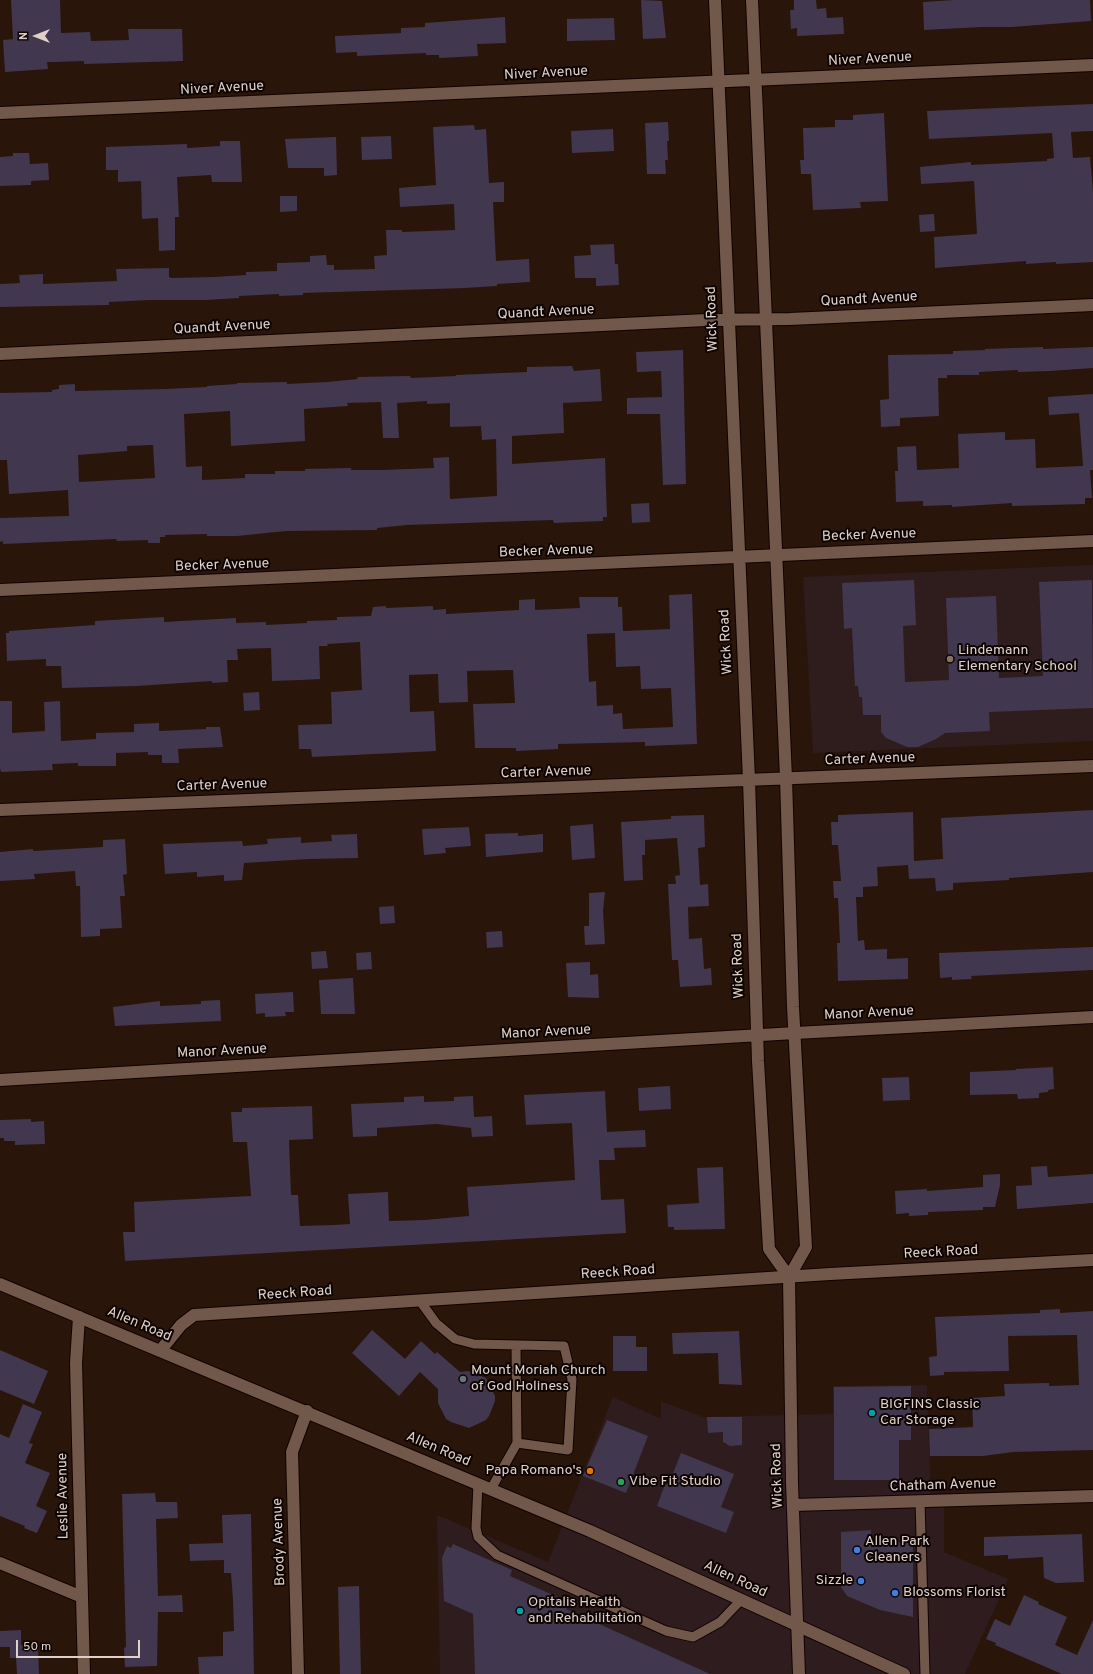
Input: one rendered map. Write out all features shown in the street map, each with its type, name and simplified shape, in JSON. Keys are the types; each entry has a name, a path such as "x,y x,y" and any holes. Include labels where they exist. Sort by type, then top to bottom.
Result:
{"street":[{"name":"Wick Road","path":"715,0 748,780 756,1035 769,1249 789,1277 799,1674"},
{"path":"752,0 786,778 795,1033 806,1247 789,1277"},
{"name":"Niver Avenue","path":"0,113 1093,64"},
{"name":"Quandt Avenue","path":"0,354 765,318 798,318 1093,305"},
{"name":"Becker Avenue","path":"0,590 739,559 798,554 1093,542"},
{"name":"Carter Avenue","path":"0,810 1093,766"},
{"name":"Manor Avenue","path":"0,1080 756,1035 1093,1017"},
{"name":"Reeck Road","path":"160,1351 181,1325 194,1315 789,1277 1093,1260"},
{"name":"Allen Road","path":"0,1284 307,1411 590,1531 904,1674"},
{"name":"Leslie Avenue","path":"80,1317 76,1363 84,1674"},
{"name":"Brody Avenue","path":"298,1674 292,1452 307,1411"},
{"name":"Chatham Avenue","path":"794,1505 1093,1496"},
{"path":"0,1563 82,1597"}],"lane":[{"path":"420,1301 436,1324 455,1339 474,1344 564,1346 572,1379 568,1450 517,1443"},
{"path":"491,1489 517,1443 516,1345"},
{"path":"478,1484 476,1528 478,1537 497,1555 666,1631 692,1637 720,1622 741,1600"},
{"path":"920,1501 925,1674"}],"shaded area":[{"name":"Lindemann Elementary School","path":"1093,565 1093,741 813,753 803,577"},
{"path":"927,1385 931,1501 944,1500 944,1552 1008,1579 965,1674 440,1674 437,1515 548,1562 613,1397 661,1419 661,1401 703,1417 833,1414 833,1386"}],"building":[{"path":"11,0 60,0 61,33 90,32 91,41 129,40 128,29 182,29 183,61 84,64 84,61 47,62 48,69 5,72 3,40 13,39"},
{"path":"641,0 662,1 666,38 643,39"},
{"path":"794,0 816,0 817,9 826,8 827,18 843,17 844,34 797,36 797,28 791,29 790,10 794,10"},
{"path":"954,0 1090,0 1091,21 1012,27 924,30 923,2"},
{"path":"505,17 506,43 477,44 478,56 439,58 439,55 426,55 426,53 357,56 357,52 336,53 335,36 401,33 401,28 425,27 425,23"},
{"path":"614,18 615,40 567,41 567,19"},
{"path":"1093,104 1093,131 1071,132 1073,158 1090,157 1093,192 1093,262 1026,264 1026,261 935,268 934,237 977,234 974,181 921,184 920,167 971,162 971,165 1047,161 1047,159 1054,158 1052,133 929,139 927,111"},
{"path":"884,113 888,201 860,202 861,208 813,210 811,174 801,174 800,160 804,160 803,128 835,127 835,120 853,120 853,115"},
{"path":"668,122 669,141 667,141 668,160 665,160 666,174 647,174 645,123"},
{"path":"474,125 475,130 486,129 489,183 504,182 504,202 493,202 496,261 529,259 530,282 465,288 303,293 303,295 279,296 279,294 239,296 239,298 206,300 109,302 109,305 0,307 0,284 20,283 19,275 43,274 43,284 117,281 116,269 169,268 169,277 172,278 246,275 246,272 277,271 277,263 310,262 310,256 326,255 327,265 334,265 334,270 375,269 374,256 387,255 386,230 402,230 402,232 455,230 454,204 400,207 399,188 436,185 433,127"},
{"path":"613,129 614,151 572,153 571,131"},
{"path":"391,136 392,159 362,160 361,137"},
{"path":"336,137 337,175 324,176 324,168 288,168 285,139"},
{"path":"220,141 240,141 242,182 212,182 211,175 177,177 179,217 175,217 175,250 159,251 158,218 142,219 141,181 118,182 118,170 106,170 106,147 187,144 187,148 220,146"},
{"path":"13,153 29,153 30,164 48,163 49,180 31,181 31,185 0,186 0,157 13,156"},
{"path":"280,196 297,196 297,211 280,212"},
{"path":"934,214 935,231 920,232 919,215"},
{"path":"614,244 615,264 618,264 619,285 596,286 596,278 575,278 574,256 591,255 590,245"},
{"path":"1043,347 1043,349 1093,347 1093,368 1018,372 1018,370 979,372 979,375 947,375 947,378 938,378 939,416 900,418 900,426 881,427 880,400 889,399 888,355 953,354 953,351"},
{"path":"683,350 686,484 663,485 660,414 627,414 627,398 662,397 661,371 637,372 636,352"},
{"path":"572,366 574,371 600,369 602,401 563,403 564,433 512,436 512,464 605,458 607,517 603,517 603,521 554,523 553,520 407,525 377,528 377,530 286,531 237,536 207,536 207,534 165,535 165,537 160,537 160,543 148,543 148,540 117,541 116,539 3,544 3,541 0,542 0,518 69,516 68,490 9,494 7,460 0,460 0,393 52,392 52,390 59,389 59,385 75,384 75,391 207,387 237,383 287,382 287,384 358,379 357,377 410,376 411,378 456,376 527,372 527,367","holes":["427,401 427,404 450,403 450,427 481,426 482,440 496,439 497,496 450,499 449,457 433,458 434,468 382,470 351,470 351,468 305,469 305,471 275,471 275,474 245,474 245,478 202,480 202,466 186,467 184,414 230,411 231,446 305,441 304,409 348,406 347,403 381,402 383,438 399,438 397,403","153,445 155,478 79,482 78,455 127,451 127,446"]},
{"path":"1093,394 1093,470 1090,470 1092,498 1085,498 1085,504 1012,506 1012,503 952,507 952,505 923,506 923,501 896,502 895,471 898,471 897,447 916,446 917,470 959,468 958,434 1005,432 1005,440 1035,439 1036,468 1083,466 1079,413 1049,415 1048,397"},
{"path":"649,503 650,522 632,523 631,504"},
{"name":"Lindemann Elementary School","path":"914,580 916,625 903,626 905,682 949,680 946,598 996,596 999,678 1043,676 1039,582 1092,580 1093,708 989,712 990,731 945,733 918,747 907,747 886,738 881,732 881,715 863,715 862,697 859,697 858,686 855,686 852,628 844,629 842,583"},
{"path":"692,594 697,744 645,746 645,742 558,744 558,749 516,751 516,748 475,748 473,704 515,703 513,670 467,671 468,702 439,703 438,674 409,675 410,712 434,711 436,751 312,757 311,749 299,749 298,725 332,724 331,692 362,690 360,642 327,644 328,646 319,646 320,679 272,681 271,648 237,649 238,660 227,660 228,682 212,683 212,681 137,686 62,688 61,666 46,666 46,659 7,661 6,633 9,633 9,631 95,625 95,621 164,617 164,622 236,618 236,623 266,622 266,625 307,623 307,621 337,620 337,617 371,616 373,607 386,606 386,608 433,606 433,610 446,609 446,614 519,610 519,600 535,599 535,610 580,608 579,597 618,597 618,607 622,607 623,631 670,629 669,595","holes":["615,633 616,667 640,666 641,689 671,688 673,727 623,729 622,713 613,714 613,705 597,706 596,681 589,682 587,634"]},
{"path":"259,692 260,710 244,711 243,693"},
{"path":"0,701 12,701 12,733 45,731 44,702 60,701 61,741 96,739 96,733 134,732 134,724 159,723 159,731 220,727 223,747 178,749 179,763 162,763 162,755 148,755 148,752 116,753 116,766 78,766 78,763 52,764 53,770 1,772"},
{"path":"1093,810 1093,872 1009,878 1009,880 953,883 953,890 936,891 935,878 909,879 908,865 877,867 878,886 863,887 863,897 856,897 858,941 864,940 865,950 887,949 887,959 908,958 908,979 838,981 837,943 840,943 838,898 834,898 833,881 841,881 838,845 832,845 831,822 838,822 838,815 913,812 914,861 943,859 941,818"},
{"path":"704,815 705,847 698,848 700,885 708,884 709,906 688,907 689,939 702,938 704,969 711,968 712,985 680,987 678,960 672,960 668,884 676,884 675,876 680,875 677,838 645,840 645,855 642,855 643,880 624,881 621,822 671,819 671,816"},
{"path":"593,824 595,858 572,860 570,826"},
{"path":"469,827 471,846 445,848 446,853 424,855 422,829"},
{"path":"518,833 518,836 543,834 543,852 486,857 485,834"},
{"path":"357,834 358,858 244,863 242,880 224,881 224,875 197,877 197,872 165,874 163,844 242,841 243,846 268,844 267,839 301,837 301,843 332,841 331,835"},
{"path":"125,839 127,874 123,875 125,896 120,896 122,928 100,929 100,936 81,937 80,886 76,886 75,871 34,874 35,879 0,881 0,852 33,849 33,851 103,847 103,840"},
{"path":"605,892 603,911 605,944 585,945 584,926 589,926 589,893"},
{"path":"394,906 395,923 380,924 379,907"},
{"path":"502,931 503,947 487,948 486,932"},
{"path":"1093,947 1093,970 971,976 972,979 952,980 952,977 940,978 939,953"},
{"path":"326,951 328,968 312,969 311,952"},
{"path":"371,952 372,969 357,970 356,953"},
{"path":"590,962 590,975 598,974 599,998 568,997 566,963"},
{"path":"353,978 355,1014 321,1014 319,980"},
{"path":"293,992 294,1012 285,1012 286,1016 265,1017 265,1013 256,1014 255,994"},
{"path":"220,1000 221,1021 115,1026 113,1007 160,1001 160,1006 201,1004 201,1001"},
{"path":"1053,1067 1054,1089 1048,1090 1048,1092 1039,1093 1039,1098 1018,1099 1017,1094 970,1095 970,1072"},
{"path":"909,1077 910,1100 883,1101 882,1078"},
{"path":"670,1086 671,1109 639,1111 638,1088"},
{"path":"605,1091 607,1132 645,1130 646,1147 614,1148 615,1160 599,1160 601,1200 624,1199 626,1233 125,1261 123,1232 135,1232 134,1202 251,1196 247,1142 233,1142 231,1112 242,1112 242,1108 312,1106 313,1139 289,1140 291,1195 298,1195 300,1226 334,1225 350,1224 348,1194 388,1192 389,1221 425,1220 469,1216 467,1187 575,1180 572,1123 526,1125 524,1095"},
{"path":"424,1096 424,1102 454,1101 454,1097 473,1096 474,1117 492,1116 493,1136 472,1137 471,1128 436,1124 377,1128 377,1136 353,1137 351,1104 404,1102 404,1097"},
{"path":"31,1119 31,1122 44,1121 45,1144 15,1145 15,1141 4,1141 4,1138 0,1138 0,1120"},
{"path":"1047,1166 1048,1177 1093,1174 1093,1203 1017,1209 1016,1186 1032,1185 1031,1167"},
{"path":"723,1167 725,1229 674,1230 674,1227 668,1227 667,1205 699,1203 697,1168"},
{"path":"1000,1174 1000,1185 995,1207 983,1207 983,1210 928,1212 928,1215 909,1216 909,1213 896,1214 895,1191 927,1189 927,1191 983,1187 983,1175"},
{"path":"1060,1309 1060,1313 1093,1311 1093,1450 1013,1452 983,1456 930,1456 929,1429 973,1427 972,1398 1005,1396 1004,1384 1049,1383 1049,1386 1079,1385 1077,1335 1008,1336 1009,1371 944,1372 944,1375 930,1376 929,1357 937,1356 935,1317 1040,1313 1040,1310"},
{"name":"Mount Moriah Church of God Holiness","path":"372,1330 405,1359 421,1341 435,1354 437,1352 460,1372 468,1371 486,1378 495,1396 495,1401 486,1420 469,1428 446,1419 438,1403 438,1389 420,1372 399,1396 352,1353"},
{"path":"739,1331 742,1385 719,1384 718,1353 673,1354 672,1333"},
{"path":"613,1336 636,1336 636,1347 647,1347 647,1371 613,1371"},
{"path":"0,1350 48,1371 34,1404 0,1390"},
{"name":"BIGFINS Classic Car Storage","path":"911,1386 911,1440 899,1440 899,1480 834,1480 834,1387"},
{"path":"23,1404 42,1412 29,1443 33,1444 25,1463 50,1473 36,1506 47,1511 37,1533 24,1528 25,1526 0,1516 0,1434 9,1438"},
{"path":"707,1417 742,1417 742,1445 730,1446 723,1442 723,1432 708,1433"},
{"path":"607,1420 648,1436 626,1493 583,1476"},
{"path":"681,1453 734,1474 721,1507 734,1512 726,1533 657,1506 664,1487 670,1481"},
{"path":"155,1493 156,1502 177,1502 178,1518 156,1519 158,1596 182,1595 183,1612 158,1612 157,1666 125,1667 124,1648 126,1647 122,1494"},
{"path":"251,1514 254,1674 199,1674 198,1657 223,1656 223,1632 234,1631 231,1573 224,1573 224,1560 190,1561 189,1544 223,1543 222,1515"},
{"path":"871,1530 871,1543 913,1542 913,1617 880,1610 847,1596 841,1587 841,1532"},
{"path":"1082,1534 1084,1582 1056,1583 1044,1578 1043,1557 1008,1559 1008,1555 984,1556 984,1537"},
{"name":"Opitalis Health and Rehabilitation","path":"453,1544 512,1570 510,1576 569,1602 566,1609 710,1674 475,1674 473,1614 444,1601 442,1558 447,1546 451,1548"},
{"path":"359,1586 361,1674 340,1674 338,1587"},
{"path":"1024,1595 1039,1602 1038,1604 1067,1617 1055,1645 1077,1655 1093,1620 1093,1674 1062,1674 995,1645 996,1643 986,1639 995,1619 1010,1626"},
{"path":"21,1630 21,1645 38,1645 39,1674 17,1674 16,1658 10,1658 10,1647 0,1647 0,1631"}],"place":[{"name":"Lindemann Elementary School","path":"950,659"},
{"name":"Mount Moriah Church of God Holiness","path":"463,1379"},
{"name":"BIGFINS Classic Car Storage","path":"872,1413"},
{"name":"Papa Romano's","path":"590,1471"},
{"name":"Vibe Fit Studio","path":"621,1482"},
{"name":"Allen Park Cleaners","path":"857,1550"},
{"name":"Sizzle","path":"861,1581"},
{"name":"Blossoms Florist","path":"895,1593"},
{"name":"Opitalis Health and Rehabilitation","path":"520,1611"}]}
